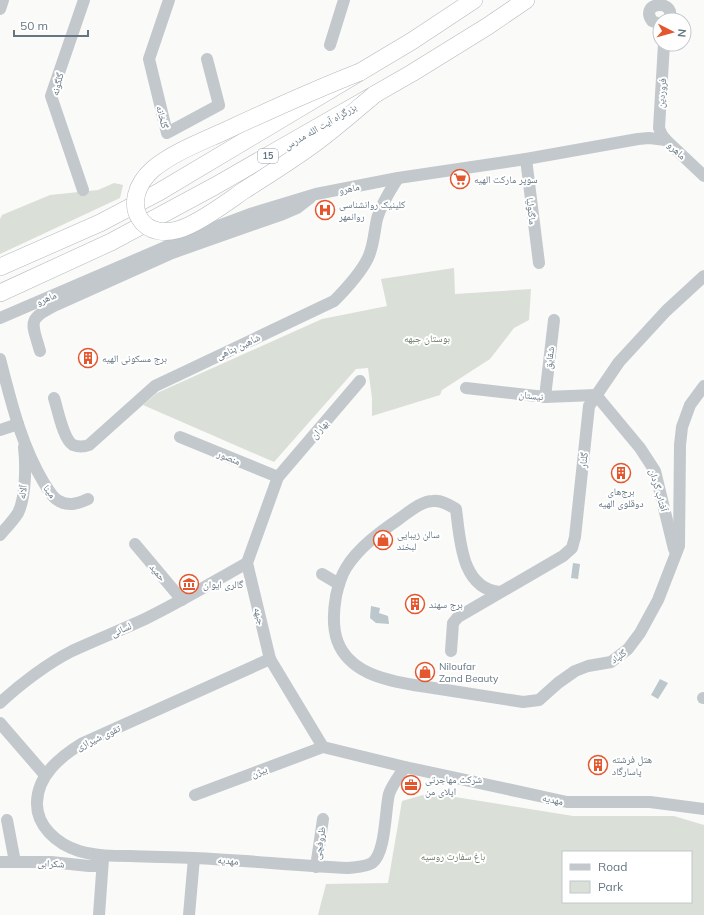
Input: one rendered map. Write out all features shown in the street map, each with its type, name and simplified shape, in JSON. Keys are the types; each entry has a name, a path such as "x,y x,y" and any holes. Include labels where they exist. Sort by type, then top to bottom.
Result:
{"highway":[{"name":"15","path":"0,267 100,223 158,192 360,72 474,0"},
{"name":"بزرگراه آیت الله مدرس","path":"0,293 111,242 215,186 374,95 488,26 526,0"},
{"path":"360,72 299,96 186,149 166,160 152,170 143,181 138,192 136,211 139,219 146,227 155,231 177,231 190,225 318,141 374,95"}],"street":[{"path":"0,9 3,0"},
{"name":"گلگونه","path":"83,190 51,96 84,0"},
{"name":"گلخانه","path":"169,0 149,59 167,133 219,105 207,59"},
{"path":"330,45 344,0"},
{"path":"652,21 649,15 651,8 656,4 663,4 668,8 669,12"},
{"name":"فروردین","path":"664,52 659,128 666,140"},
{"name":"ماهرو","path":"0,318 191,236 250,214 316,194 398,178 526,159 649,138 666,140 704,176"},
{"name":"ماگنولیا","path":"526,159 539,263"},
{"name":"شاهین پناهی","path":"54,398 63,428 69,441 76,446 89,445 126,410 155,386 334,301 356,277 368,259 373,245 377,218 386,198 398,178"},
{"path":"40,351 33,326 35,318 40,313 56,304 172,254 297,208 316,194"},
{"name":"گلنار","path":"451,651 453,623 458,617 563,556 572,548 575,537 589,406 619,362 666,311 704,276"},
{"name":"شقایق","path":"545,397 554,320"},
{"path":"0,359 26,447"},
{"name":"بهاران","path":"278,477 360,381"},
{"name":"گلپاد","path":"339,584 335,603 334,630 336,640 346,656 352,662 368,672 400,683 523,702 535,701 539,700 558,683 575,671 588,666 611,662 628,649 640,633 658,600 679,546 680,445 682,426 690,405 704,386"},
{"name":"نیستان","path":"466,388 545,397 596,395"},
{"name":"آفتاب گردان","path":"596,395 640,448 655,471 675,556"},
{"path":"0,430 18,424"},
{"name":"منصور","path":"180,437 278,477"},
{"name":"مینا","path":"26,447 43,481 56,500 65,504 74,504 88,499"},
{"name":"آلاله","path":"0,535 18,514 20,508 24,485 26,447"},
{"path":"247,563 278,477"},
{"path":"322,574 339,584 346,568 362,548 410,511 423,503 434,501 445,503 456,509 462,551 467,568 486,589 500,592"},
{"name":"حمید","path":"135,544 182,600"},
{"name":"لسانی","path":"0,703 14,690 70,652 145,619 247,563"},
{"name":"جبهه","path":"247,563 270,659 323,746"},
{"name":"تقوی شیرازی","path":"102,861 65,845 54,837 43,825 37,811 37,797 45,775 59,760 81,744 270,659"},
{"path":"0,723 45,775"},
{"name":"مهدیه","path":"323,746 405,767 567,802 650,802 704,809"},
{"name":"بیژن","path":"196,794 323,746"},
{"name":"مهدیه","path":"102,861 194,858 316,867 348,868 364,866 373,863 381,848 389,792 405,767"},
{"path":"7,820 15,862"},
{"name":"ظروفچی","path":"316,867 323,820"},
{"path":"189,915 194,858"},
{"path":"98,915 102,861"},
{"name":"شکرابی","path":"0,862 51,862 89,866 102,861"}],"green space":[{"path":"114,183 123,185 120,198 0,254 0,219 2,215 50,195 98,190"},
{"name":"بوستان جبهه","path":"454,268 455,294 531,289 529,320 514,328 490,359 442,390 440,395 372,416 372,398 368,368 356,369 274,462 143,405 157,393 322,319 387,306 381,279"},
{"name":"باغ سفارت روسیه","path":"430,793 573,816 674,816 704,825 704,915 318,915 326,884 388,883 402,801"}],"shaded area":[{"path":"573,563 580,564 578,579 571,578"},
{"path":"371,606 380,608 379,613 388,616 389,624 376,623 370,618"},
{"path":"660,679 668,683 658,699 651,695"}],"place":[{"name":"سوپر ماركت الهيه","path":"460,179"},
{"name":"کلینیک روانشناسی روانمهر","path":"325,210"},
{"name":"برج مسکونی الهیه","path":"88,358"},
{"name":"برج‌های دوقلوی الهیه","path":"621,473"},
{"name":"سالن زیبایی لبخند","path":"383,540"},
{"name":"گالری ایوان","path":"189,584"},
{"name":"برج سهند","path":"415,604"},
{"name":"Niloufar Zand Beauty","path":"425,672"},
{"name":"هتل فرشته پاسارگاد","path":"598,765"},
{"name":"شرکت مهاجرتی اپلای من","path":"411,785"}]}
